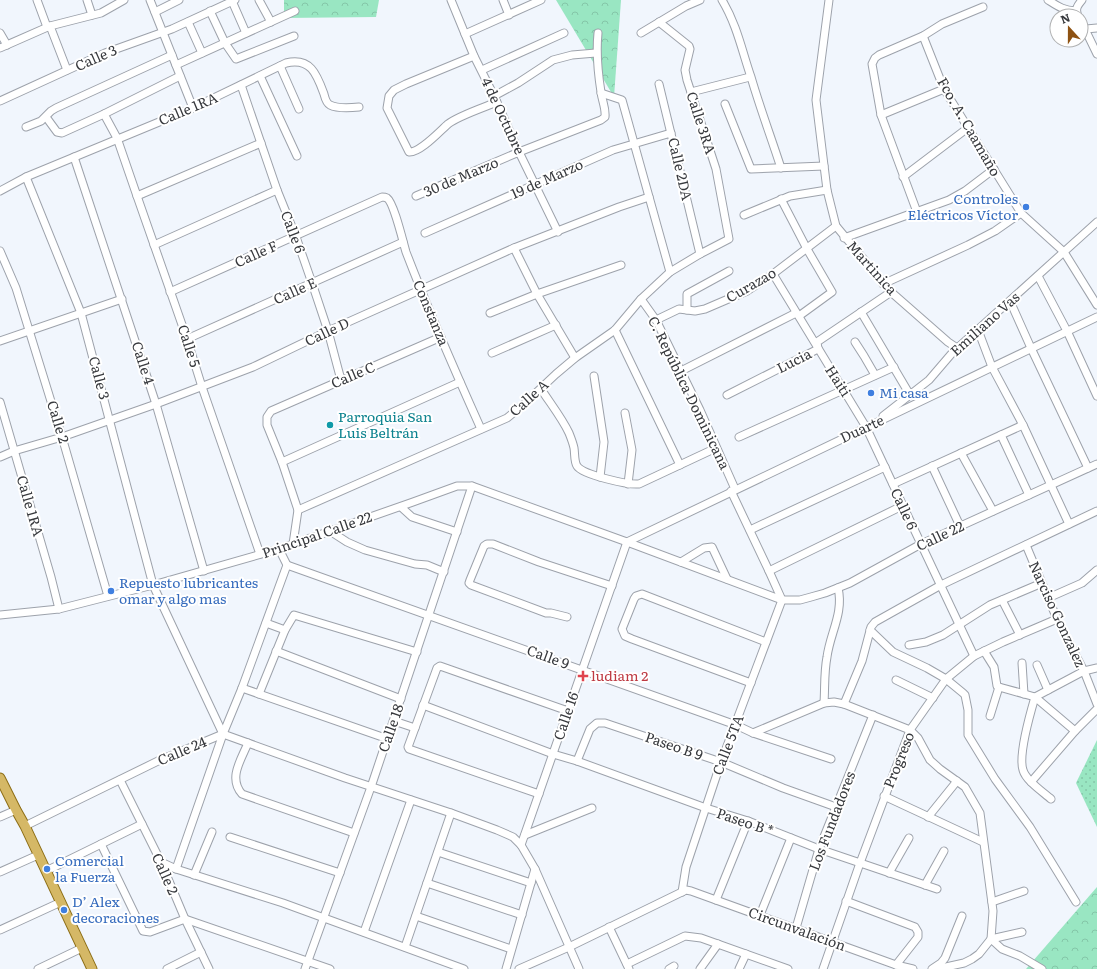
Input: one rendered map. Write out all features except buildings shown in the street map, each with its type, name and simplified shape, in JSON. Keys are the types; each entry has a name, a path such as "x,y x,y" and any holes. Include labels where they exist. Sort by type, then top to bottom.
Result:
{"main road":[{"path":"0,778 25,826 92,969"}],"street":[{"path":"37,0 67,70"},
{"path":"87,0 92,15"},
{"path":"0,33 3,47 49,26 101,13 123,0"},
{"path":"150,0 162,33 194,108"},
{"path":"155,12 179,0"},
{"path":"259,0 271,22"},
{"name":"4 de Octubre","path":"451,0 474,56 496,99 519,152 558,232"},
{"path":"503,0 509,15"},
{"path":"465,34 541,0"},
{"path":"641,33 659,22 684,3 700,0"},
{"path":"722,0 731,15 738,32 750,77 781,168"},
{"name":"Martinica","path":"829,0 816,100 827,190 836,226 844,238 883,284 948,342 957,348"},
{"path":"1048,0 1061,8"},
{"path":"1077,8 1077,5 1082,0"},
{"path":"233,1 246,33"},
{"name":"Calle 3","path":"0,101 118,48 172,29 233,1"},
{"path":"917,212 881,114 872,64 873,60 879,55 923,36 942,24 983,7"},
{"path":"210,11 225,43 237,59 294,36"},
{"path":"176,65 295,11"},
{"path":"188,22 202,53"},
{"name":"Calle 3RA","path":"659,22 689,46 690,49 685,70 716,169 730,238"},
{"path":"482,70 564,33"},
{"path":"598,33 596,53 601,93 622,100 670,272"},
{"name":"Fco. A. Caamaño","path":"923,36 944,89 1021,213 1064,252 1097,306"},
{"path":"1089,36 1097,54"},
{"path":"474,56 406,84 394,90 389,96 387,108 409,152 413,152 431,140 451,121 496,99 553,60 572,55 596,53"},
{"path":"26,127 41,122 51,111 56,108 172,55"},
{"name":"Calle 1RA","path":"0,191 26,177 117,138 194,108 280,66 292,62 299,62 314,70 327,102 330,105 347,108 358,107"},
{"path":"280,66 299,109"},
{"path":"46,117 59,134 104,114 180,76"},
{"path":"260,76 297,156"},
{"path":"691,92 750,77"},
{"name":"Calle 2DA","path":"659,84 700,254"},
{"name":"Calle 6","path":"241,85 328,331 341,380"},
{"path":"881,114 944,89"},
{"name":"30 de Marzo","path":"416,196 605,117 606,110 601,93"},
{"path":"725,104 752,169 824,166"},
{"name":"Calle 5","path":"104,114 117,138 260,554"},
{"path":"903,177 969,127"},
{"name":"19 de Marzo","path":"425,233 613,150 671,133"},
{"path":"137,196 261,143"},
{"name":"Calle 4","path":"74,157 156,404 204,571"},
{"path":"844,238 949,200 965,191 994,169"},
{"name":"Calle 3","path":"26,177 81,313 153,585 224,734"},
{"path":"154,245 277,190"},
{"path":"744,215 795,194 827,190"},
{"name":"Calle F","path":"170,292 296,237 382,197 385,197"},
{"name":"Constanza","path":"385,197 388,198 392,205 403,242 421,290 481,429"},
{"name":"Calle D","path":"0,457 14,451 110,421 253,367 328,331 514,248 649,197"},
{"path":"681,371 798,315 832,292 807,249 781,199"},
{"path":"883,284 968,245 995,231 1021,213"},
{"name":"Emiliano Vas","path":"869,425 929,380 957,348 1097,222"},
{"name":"Curazao","path":"656,320 678,310 694,311 705,309 747,290 773,274 836,226"},
{"name":"Calle A","path":"298,510 507,418 575,358 615,330 640,299 670,272 730,238"},
{"name":"Calle E","path":"187,339 403,242"},
{"path":"514,248 537,294 575,358"},
{"name":"Calle 2","path":"0,251 16,288 62,437 108,596"},
{"path":"490,313 537,294 621,265"},
{"path":"687,310 687,294 729,271"},
{"name":"Haiti","path":"773,274 843,389 869,425"},
{"path":"1038,276 1067,331 1097,396"},
{"name":"Lucia","path":"728,395 818,349 817,342 891,292"},
{"path":"0,341 122,299"},
{"name":"C. República Dominicana","path":"640,299 656,320 681,371 782,600"},
{"path":"1010,301 1088,468"},
{"path":"861,312 910,395"},
{"name":"Duarte","path":"627,542 1097,317"},
{"path":"492,353 556,325"},
{"path":"615,330 680,465"},
{"path":"978,330 992,367 1023,425 1069,524"},
{"name":"Calle C","path":"282,462 267,425 266,417 271,411 441,337"},
{"path":"854,342 875,375"},
{"path":"739,437 894,367"},
{"path":"594,376 604,442 600,477"},
{"path":"293,544 298,510 282,462 460,382"},
{"path":"541,389 569,432 574,448 577,467 583,471 600,477 628,484 639,484 716,448"},
{"name":"Calle 1RA","path":"0,402 59,609"},
{"path":"625,413 632,452 628,484"},
{"name":"Calle 6","path":"869,425 902,506 974,656"},
{"path":"893,484 1023,425"},
{"path":"1001,435 1029,495"},
{"path":"961,453 993,511"},
{"name":"Calle 22","path":"782,600 800,600 826,593 850,583 921,544 1097,464"},
{"path":"932,466 960,526"},
{"path":"750,530 885,467"},
{"name":"Principal Calle 22","path":"0,615 59,609 204,571 279,549 457,486 472,486 782,600"},
{"name":"Calle 18","path":"305,969 388,739 472,486"},
{"path":"770,571 902,506"},
{"path":"401,507 412,517 457,532"},
{"path":"844,704 862,661 870,630 875,622 941,585 1097,511"},
{"path":"330,531 347,542 365,550 415,564 427,565 444,572"},
{"name":"Calle 16","path":"521,845 627,542"},
{"path":"567,617 546,613 471,585 470,580 484,546 487,544 493,544 539,562 612,586"},
{"name":"Narciso Gonzalez","path":"1026,545 1057,619 1084,671 1097,704"},
{"path":"681,562 704,548 712,547 727,579"},
{"path":"176,869 224,734 287,565 279,549"},
{"name":"Calle 9","path":"287,565 736,725 753,733 831,759"},
{"path":"1048,598 1082,583 1097,570"},
{"path":"909,645 934,639 960,625 990,605 1042,583"},
{"path":"824,703 827,655 839,615 840,604 838,588"},
{"path":"751,683 632,639 625,636 622,629 634,599 636,596 642,594 766,642"},
{"name":"Calle 5TA","path":"682,892 686,868 721,762 782,600"},
{"path":"1002,600 1020,635"},
{"path":"259,694 285,630 293,615 296,614 417,652"},
{"name":"Progreso","path":"823,969 884,796 910,730 946,678 974,656 1057,619"},
{"path":"266,623 285,630"},
{"path":"870,630 893,652 946,678 965,695 968,710 968,735 996,779 1030,827 1076,902"},
{"path":"276,651 401,699"},
{"path":"984,651 994,667 997,686 999,688 990,716"},
{"path":"1022,663 1024,694"},
{"path":"1037,665 1048,690"},
{"path":"539,794 408,747 437,668 440,666 568,711"},
{"path":"1051,799 1031,782 1023,771 1021,758 1035,697 1084,671 1097,668"},
{"path":"896,680 933,698"},
{"path":"242,688 388,739"},
{"path":"999,688 1035,697 1075,731"},
{"path":"753,733 824,703 834,702 844,704 910,730 918,738 930,760 965,787 980,813 993,911 991,939 979,954 972,959 952,966 937,969"},
{"name":"Paseo B *","path":"423,705 553,754 577,761 706,808 748,821 819,850 937,889"},
{"path":"1031,782 1075,731 1097,709"},
{"name":"Los Fundadores","path":"796,928 819,850 873,715"},
{"path":"394,721 415,728"},
{"name":"Paseo B 9","path":"577,761 590,729 600,722 721,762 783,788 836,807"},
{"name":"Calle 24","path":"25,826 158,761 224,734 345,778 497,830 513,837 521,845"},
{"path":"248,743 235,776 235,783 242,794 354,833"},
{"name":"Calle 2","path":"120,780 161,862 185,919 209,969"},
{"path":"928,817 957,781"},
{"path":"884,796 983,842"},
{"path":"364,932 411,800"},
{"path":"525,835 592,808"},
{"path":"0,816 16,810"},
{"path":"405,947 451,813"},
{"path":"716,900 748,821"},
{"path":"46,871 142,824"},
{"path":"194,875 212,832"},
{"path":"230,837 340,873"},
{"path":"760,915 791,838"},
{"path":"890,873 910,838"},
{"path":"101,844 143,931 150,932 185,919 330,969"},
{"path":"521,845 535,869 579,969"},
{"path":"925,885 944,851"},
{"path":"438,852 531,883"},
{"path":"0,872 38,855"},
{"path":"161,862 176,869 283,903 464,969"},
{"path":"506,969 535,869"},
{"path":"427,883 522,915"},
{"name":"Circunvalación","path":"682,892 686,890 691,891 896,965 913,969"},
{"path":"992,902 1024,891"},
{"path":"519,969 569,947 682,892"},
{"path":"846,901 917,929 918,936 896,965"},
{"path":"0,930 61,902"},
{"path":"416,916 511,949"},
{"path":"932,969 941,963 945,958 962,916"},
{"path":"609,927 628,967 685,936 701,938 788,969"},
{"path":"991,939 1022,932"},
{"path":"991,939 1002,949 1020,956 1042,969"},
{"path":"700,969 718,944"},
{"path":"38,969 82,948"},
{"path":"167,969 201,952"},
{"path":"739,969 746,954"}],"green space":[{"path":"284,0 379,0 376,17 284,18"},
{"path":"556,0 621,0 614,97"},
{"path":"1097,740 1097,827 1076,783"},
{"path":"1097,887 1097,969 1026,969"}],"place":[{"name":"Controles Eléctricos Víctor","path":"1026,207"},
{"name":"Mi casa","path":"871,393"},
{"name":"Parroquia San Luis Beltrán","path":"330,425"},
{"name":"Repuesto lubricantes omar y algo mas","path":"111,591"},
{"name":"ludiam 2","path":"583,676"},
{"name":"Comercial la Fuerza","path":"47,869"},
{"name":"D’ Alex decoraciones","path":"64,910"}]}
